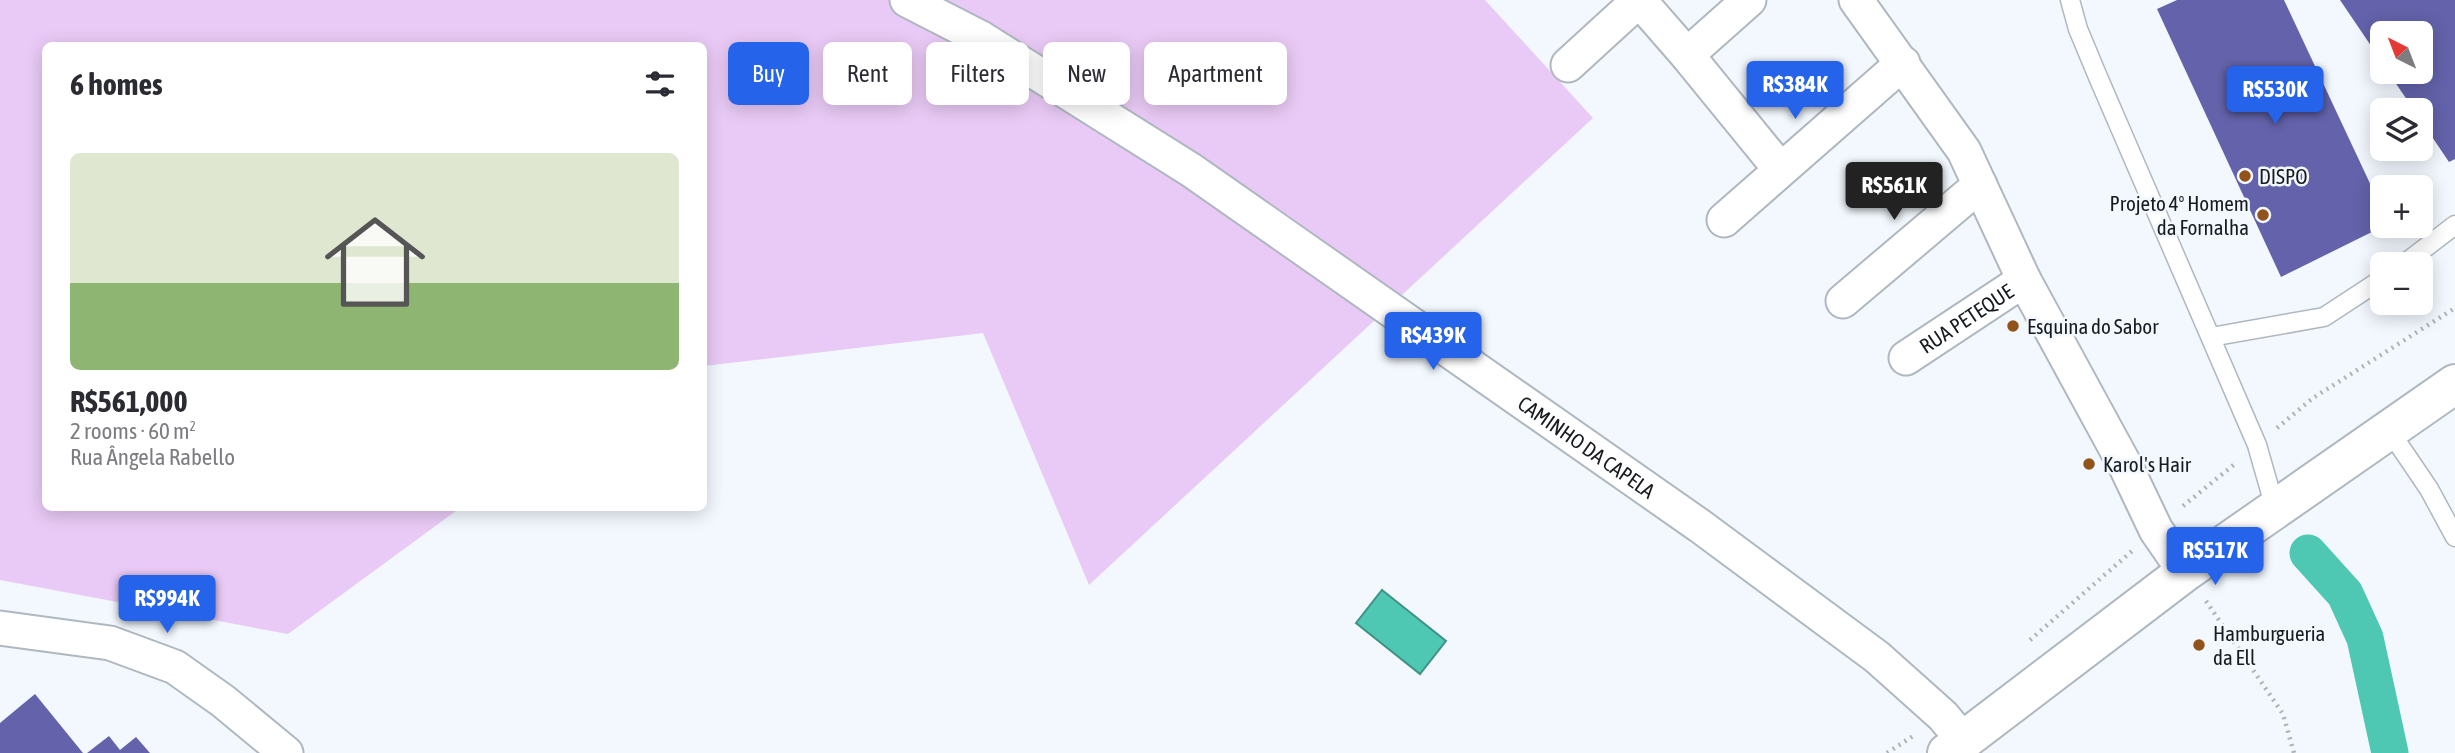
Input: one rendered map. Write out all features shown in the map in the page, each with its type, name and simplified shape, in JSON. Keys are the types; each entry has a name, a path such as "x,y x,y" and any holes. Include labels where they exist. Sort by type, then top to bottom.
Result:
{"main road":[{"path":"1955,747 2185,572 2455,384"}],"street":[{"name":"CAMINHO DA CAPELA","path":"907,0 981,38 1191,170 1700,526 1877,657 1943,716 1955,747"},
{"path":"1568,65 1639,0 1780,169"},
{"path":"1687,55 1749,0"},
{"path":"1856,0 1964,151 2024,280 2126,467 2155,530 2185,572"},
{"path":"1724,220 1903,63"},
{"path":"1843,301 1980,185"},
{"name":"RUA PETEQUE","path":"1906,358 2024,280"},
{"path":"0,628 110,643 175,667 223,701 286,753"}],"lane":[{"path":"2070,0 2078,29 2098,77 2257,444 2274,508"},
{"path":"2420,252 2455,225"},
{"path":"2211,337 2324,317 2370,287"},
{"path":"2389,430 2428,489 2455,537"}],"path":[{"path":"2185,572 2283,714 2294,753"}],"shaded area":[{"path":"0,0 1485,0 1593,118 1089,585 983,333 707,366 707,42 42,42 42,511 456,511 288,634 0,580"},
{"path":"1382,590 1446,641 1420,674 1356,623"}],"building":[{"path":"2177,0 2284,0 2370,183 2370,233 2281,277 2157,9"},
{"path":"2340,0 2455,0 2455,159 2449,162 2433,138 2433,98 2406,98 2396,84 2433,84 2433,21 2370,21 2370,44"},
{"path":"35,694 83,753 0,753 0,723"},
{"path":"109,736 120,750 136,737 150,753 87,753"}],"waterway":[{"path":"2308,553 2345,594 2365,638 2390,753"}],"place":[{"name":"DISPO","path":"2245,176"},
{"name":"Projeto 4º Homem da Fornalha","path":"2263,215"},
{"name":"Esquina do Sabor","path":"2013,326"},
{"name":"Karol's Hair","path":"2089,464"},
{"name":"Hamburgueria da Ell","path":"2199,645"}]}
